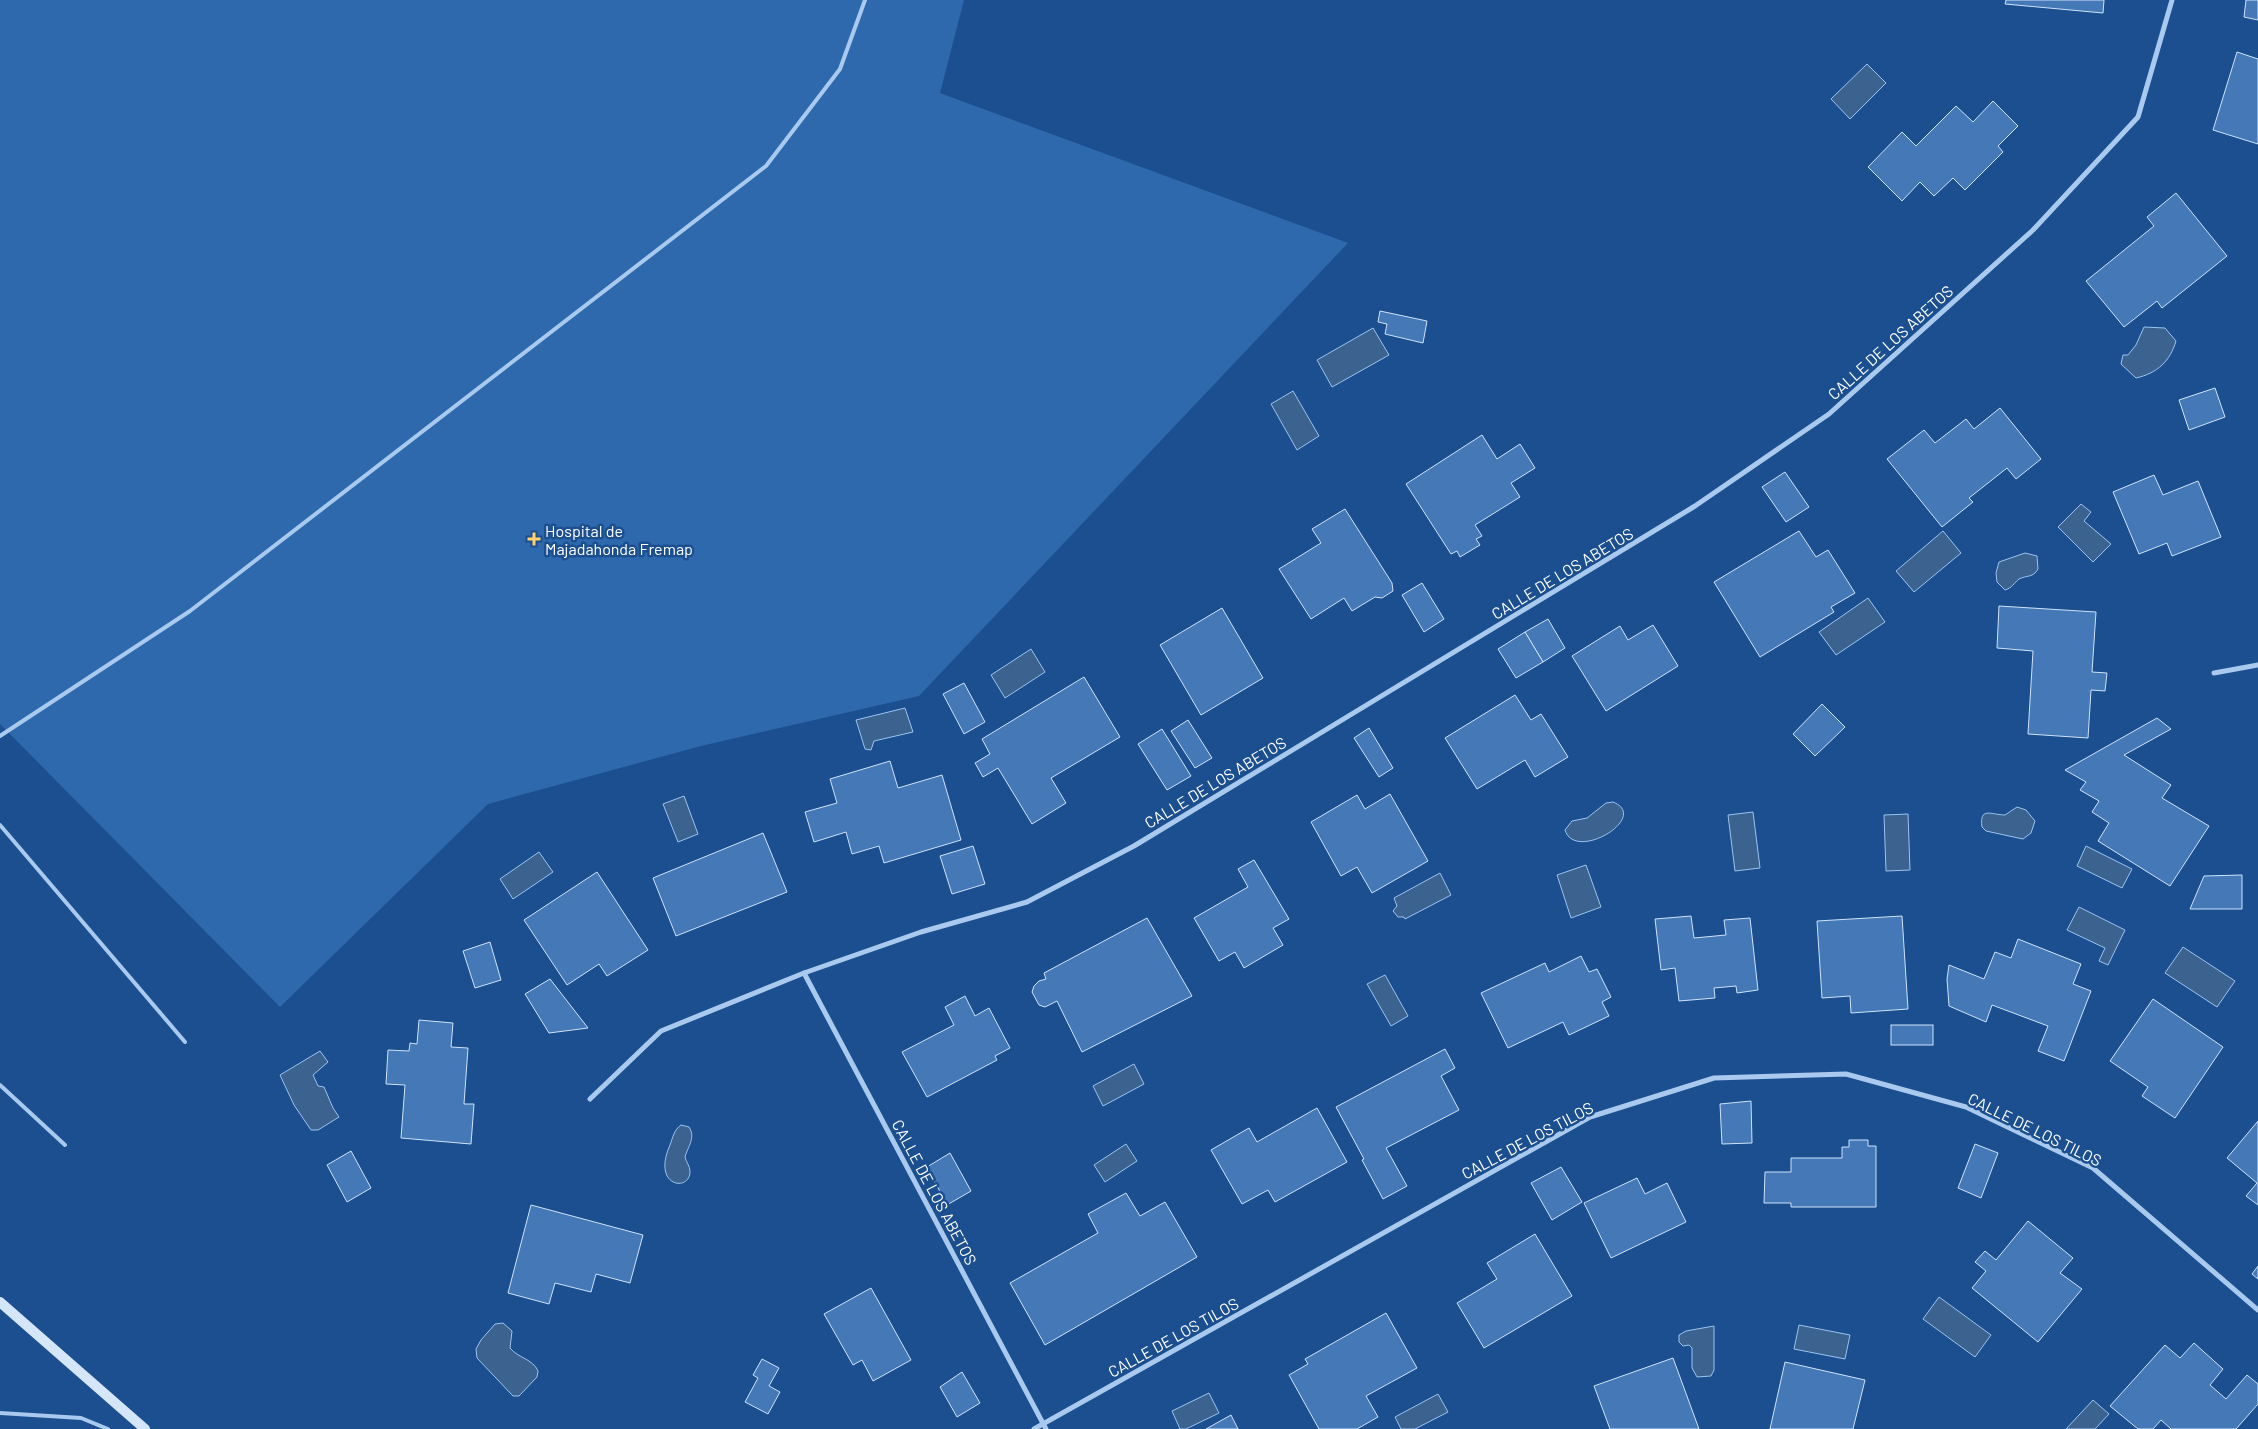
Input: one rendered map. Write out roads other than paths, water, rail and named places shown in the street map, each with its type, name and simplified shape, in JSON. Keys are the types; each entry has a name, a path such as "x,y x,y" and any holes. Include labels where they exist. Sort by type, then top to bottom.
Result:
{"street":[{"name":"CALLE DE LOS ABETOS","path":"590,1099 662,1031 804,973 921,932 1027,902 1134,846 1696,506 1829,414 2033,230 2138,117 2172,0"},
{"path":"2214,673 2258,665"},
{"name":"CALLE DE LOS ABETOS","path":"804,973 1045,1426"},
{"name":"CALLE DE LOS TILOS","path":"1034,1429 1045,1426 1590,1117 1714,1078 1846,1074 1966,1107 2093,1168 2258,1310"},
{"path":"0,1302 145,1429"}],"lane":[{"path":"0,736 190,611 766,166 840,69 865,0"},
{"path":"0,824 185,1042"},
{"path":"0,1085 65,1145"},
{"path":"0,1413 81,1418 108,1429"}],"place":[{"name":"Hospital de Majadahonda Fremap","path":"534,539"}]}
